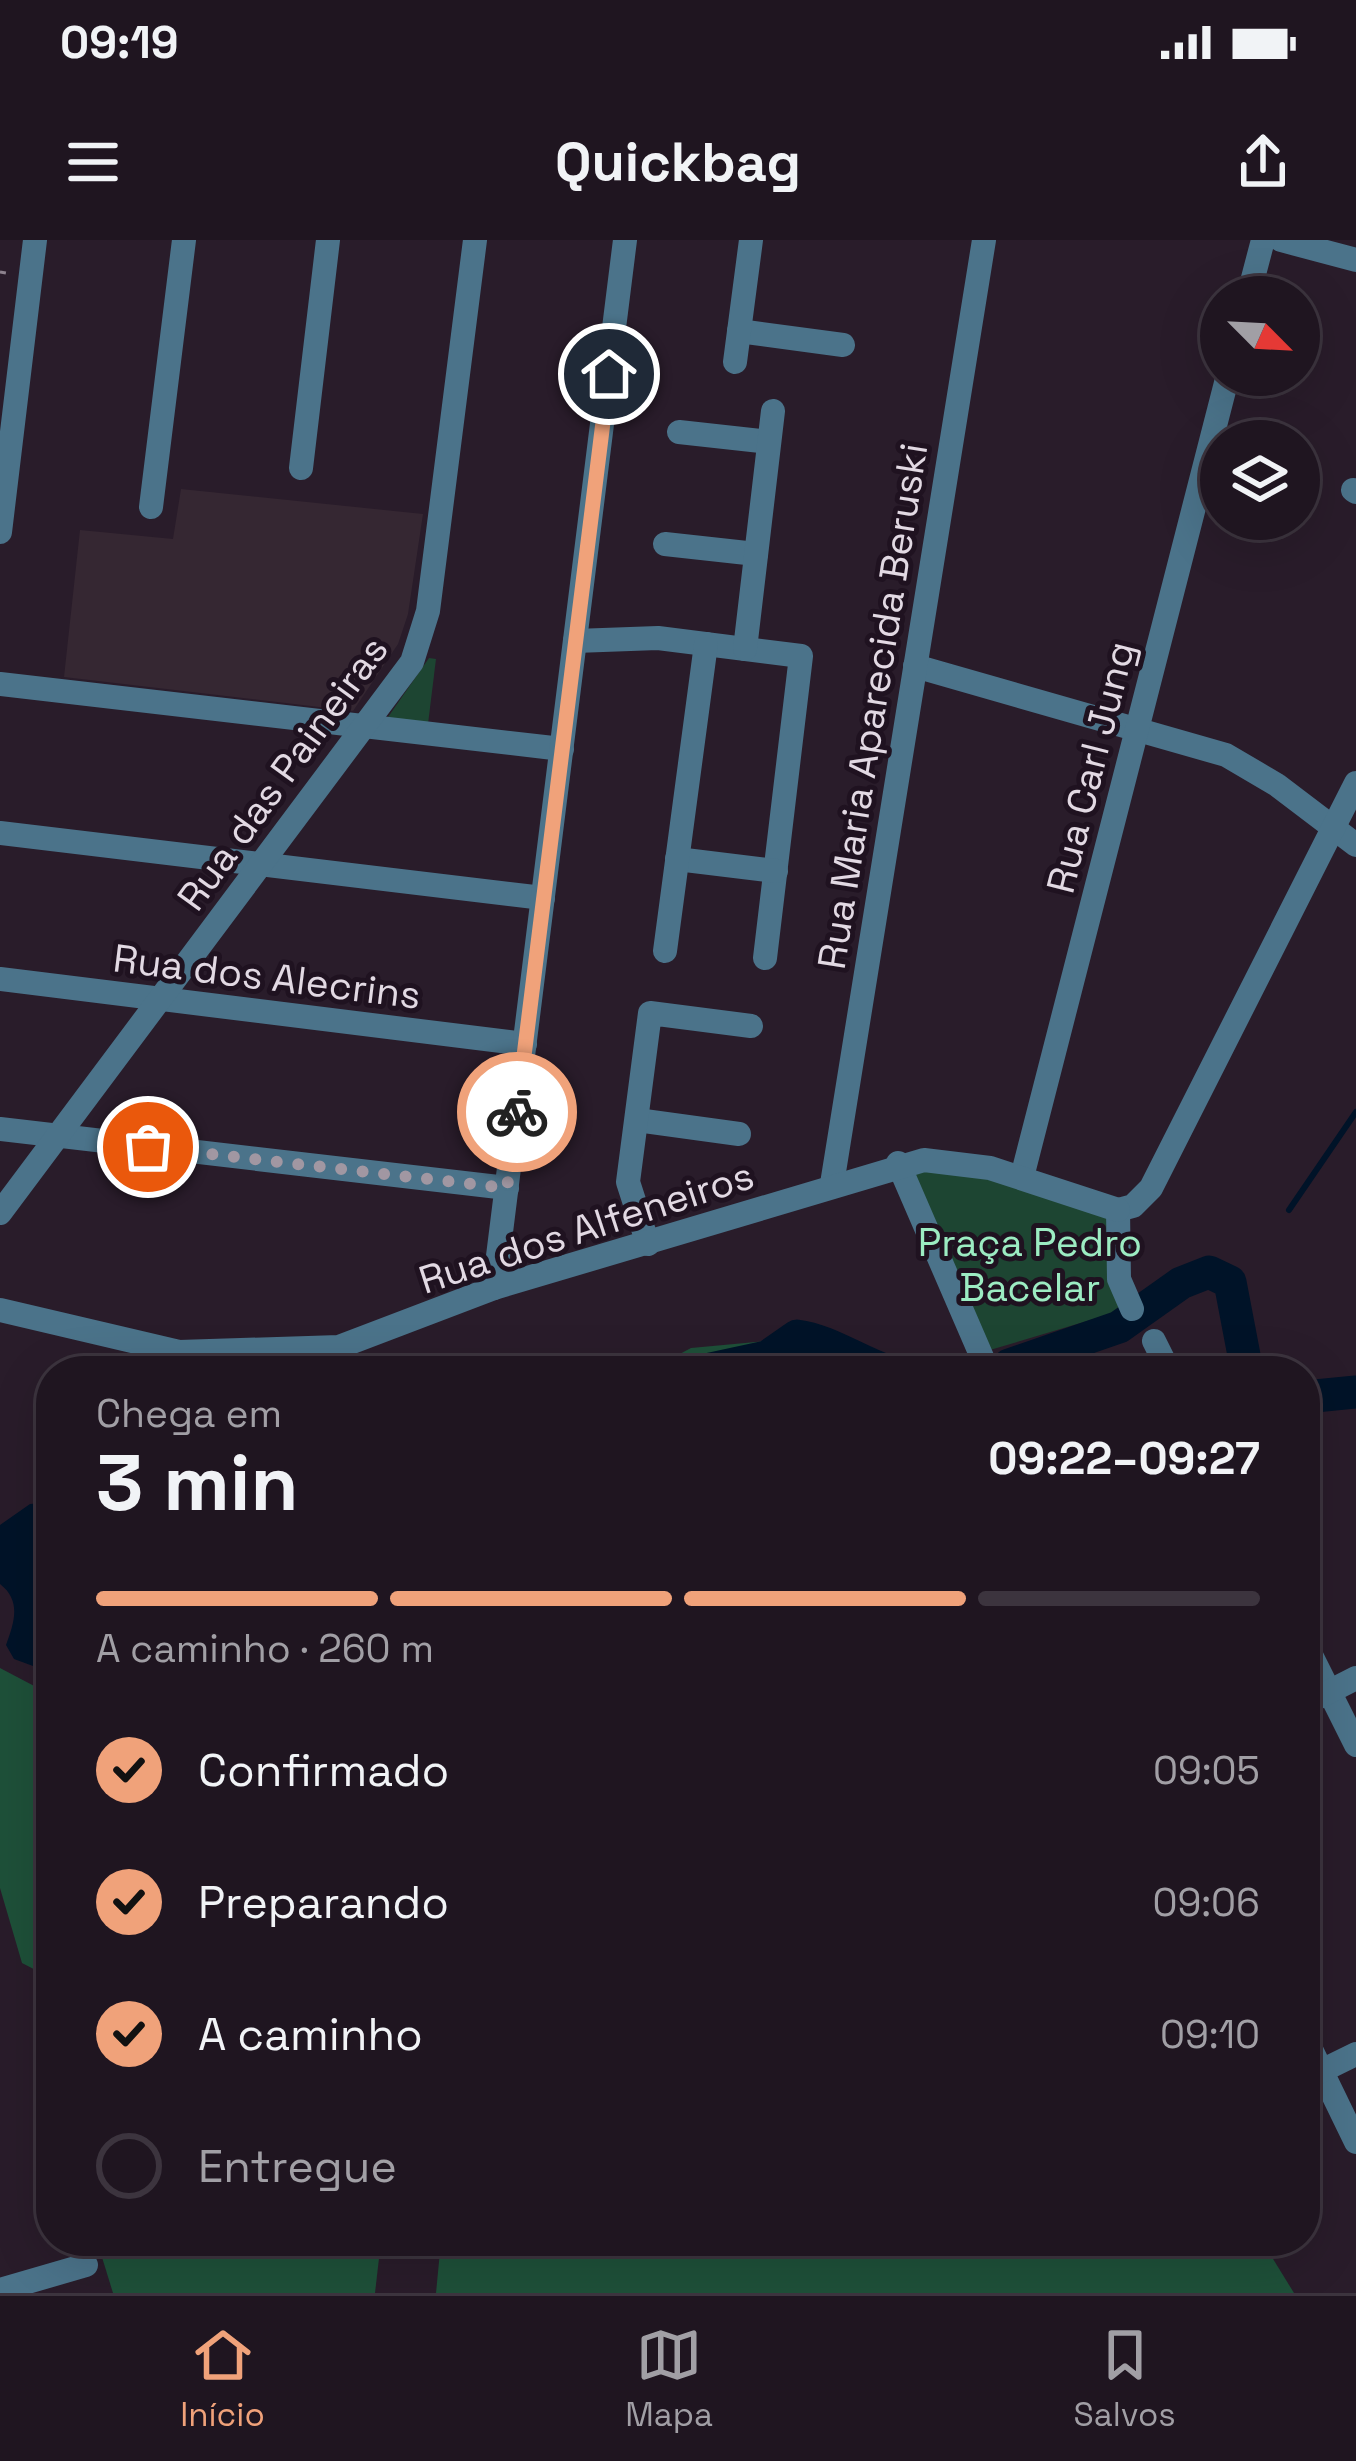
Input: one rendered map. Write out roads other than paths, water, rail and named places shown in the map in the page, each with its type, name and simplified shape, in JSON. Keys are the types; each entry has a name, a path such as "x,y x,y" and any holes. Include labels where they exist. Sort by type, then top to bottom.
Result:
{"street":[{"path":"0,532 3,474 35,240"},
{"path":"151,507 184,240"},
{"path":"301,468 328,240"},
{"name":"Rua das Paineiras","path":"0,1213 398,686 423,636 475,240"},
{"path":"494,1288 625,240"},
{"path":"735,362 751,240"},
{"name":"Rua Maria Aparecida Beruski","path":"832,1184 984,240"},
{"path":"1254,276 1263,240"},
{"path":"1280,240 1356,260"},
{"path":"739,331 843,345"},
{"name":"Rua Carl Jung","path":"1022,1177 1223,396"},
{"path":"745,649 773,411"},
{"path":"679,432 769,442"},
{"path":"665,544 756,554"},
{"path":"575,640 658,638 801,656 765,958"},
{"path":"665,951 706,644"},
{"path":"915,666 1138,726 1251,768 1356,845"},
{"path":"0,684 562,749"},
{"path":"1132,1309 1119,1279 1118,1210 1133,1206 1151,1188 1356,784"},
{"path":"0,833 543,898"},
{"path":"677,859 776,871"},
{"name":"Rua dos Alecrins","path":"0,980 525,1044"},
{"path":"648,1244 628,1182 650,1013 751,1026"},
{"path":"637,1120 739,1134"},
{"path":"0,1129 507,1188"},
{"name":"Rua dos Alfeneiros","path":"0,1310 179,1352 339,1347 494,1288 898,1163 954,1161 1022,1177 1118,1210"},
{"path":"898,1163 982,1356"},
{"path":"1154,1341 1162,1356"},
{"path":"1320,1672 1356,1745"},
{"path":"1320,1697 1356,1678"},
{"path":"1320,2071 1356,2054"},
{"path":"1320,2085 1356,2142"},
{"path":"0,2290 86,2265"}],"water":[{"path":"36,1503 33,1666 14,1659 6,1645 14,1613 11,1598 0,1584 0,1525"}],"waterway":[{"path":"1289,1210 1356,1112"},
{"path":"1035,1356 1119,1327 1181,1283 1209,1272 1230,1282 1244,1356"},
{"path":"1230,1282 1236,1275"},
{"path":"768,1356 797,1336 852,1356"},
{"path":"1320,1396 1356,1392"}],"park label":[{"name":"Praça Pedro Bacelar","path":"1030,1264"}]}
